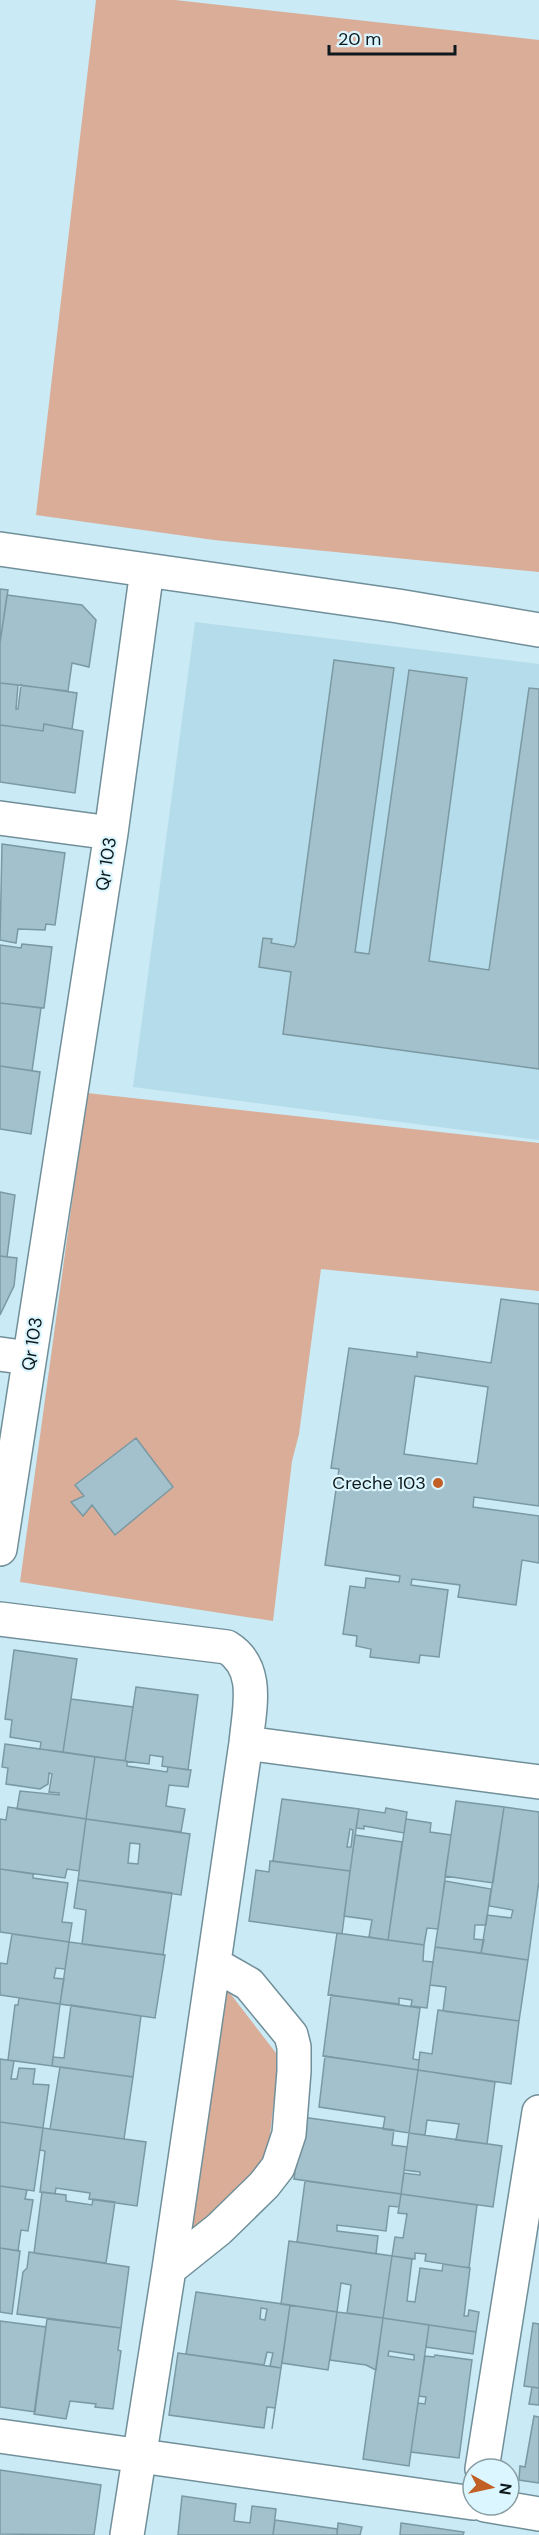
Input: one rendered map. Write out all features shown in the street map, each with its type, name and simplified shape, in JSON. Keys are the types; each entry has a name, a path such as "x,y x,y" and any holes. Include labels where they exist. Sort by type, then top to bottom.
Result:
{"street":[{"path":"0,549 398,606 539,630"},
{"name":"Qr 103","path":"0,1549 15,1356 111,833 147,570"},
{"path":"0,818 111,833"},
{"path":"0,1619 227,1647 238,1654 251,1683 246,1743 214,1964 127,2535"},
{"path":"246,1743 539,1782"},
{"path":"169,2269 219,2229 264,2185 278,2167 289,2134 294,2071 294,2047 291,2035 249,1984 214,1964"},
{"path":"484,2457 539,2112"},
{"path":"0,2436 461,2501"},
{"path":"521,2511 539,2514"}],"shaded area":[{"path":"96,0 175,0 539,40 539,572 214,540 36,515"},
{"path":"195,622 539,664 539,1140 133,1087"},
{"path":"87,1093 539,1143 539,1291 321,1269 299,1434 292,1461 273,1621 20,1582"},
{"path":"219,1979 279,2057 268,2152 215,2221 179,2244"}],"building":[{"path":"0,589 8,590 0,643"},
{"path":"7,595 82,605 96,620 89,667 72,663 68,691 0,683 0,643"},
{"path":"334,660 394,668 355,952 369,954 409,670 467,678 429,961 489,970 529,688 539,689 539,1069 283,1034 291,972 259,967 263,938 272,939 271,943 294,947 296,943"},
{"path":"0,683 18,685 16,709 18,709 21,685 77,693 72,729 44,724 43,731 0,725"},
{"path":"44,724 83,731 75,793 0,782 0,725 43,731"},
{"path":"2,844 65,853 55,925 46,924 45,930 18,929 16,943 0,940"},
{"path":"22,944 52,947 44,1008 0,1003 0,945 21,948"},
{"path":"0,1003 41,1008 32,1071 0,1066"},
{"path":"0,1066 40,1072 31,1134 0,1129"},
{"path":"0,1192 15,1195 7,1257 0,1256"},
{"path":"0,1256 17,1258 14,1286 0,1315"},
{"name":"Creche 103","path":"501,1299 539,1304 539,1506 474,1497 473,1507 539,1516 539,1563 522,1560 516,1605 458,1597 460,1585 412,1579 411,1585 448,1590 439,1657 420,1655 419,1663 370,1657 371,1649 356,1646 357,1636 343,1634 350,1586 365,1588 366,1578 399,1582 400,1576 325,1565 339,1469 331,1468 349,1348 417,1357 417,1352 491,1363","holes":["415,1376 488,1387 477,1464 404,1454"]},
{"path":"136,1438 173,1487 115,1535 92,1505 83,1516 71,1502 84,1496 75,1485"},
{"path":"14,1650 77,1659 63,1752 40,1749 41,1742 10,1737 12,1720 5,1719"},
{"path":"136,1687 198,1695 188,1770 162,1766 163,1757 150,1755 149,1764 125,1761"},
{"path":"71,1699 133,1707 125,1761 63,1752"},
{"path":"5,1744 95,1757 86,1819 17,1809 20,1791 59,1795 59,1793 49,1792 52,1774 49,1773 48,1784 40,1789 6,1784 8,1768 2,1767"},
{"path":"95,1757 127,1761 127,1766 167,1772 168,1767 191,1770 188,1787 169,1785 166,1806 185,1809 181,1832 86,1819"},
{"path":"282,1799 359,1809 350,1871 273,1861","holes":["350,1829 353,1830 351,1847 347,1847"]},
{"path":"456,1801 504,1807 493,1883 445,1876"},
{"path":"8,1807 86,1819 79,1871 67,1869 65,1878 0,1869 0,1819 6,1820"},
{"path":"504,1807 539,1812 539,1881 528,1960 481,1953 487,1915 511,1918 513,1910 489,1906"},
{"path":"386,1808 407,1812 404,1833 364,1826 364,1829 356,1828 359,1809 385,1813"},
{"path":"86,1819 190,1834 181,1895 78,1880","holes":["130,1843 140,1844 138,1864 128,1863"]},
{"path":"406,1819 431,1823 430,1832 451,1835 438,1929 427,1928 424,1945 388,1940"},
{"path":"355,1835 402,1842 388,1940 369,1937 372,1920 344,1916"},
{"path":"270,1861 350,1871 342,1934 249,1921 256,1870 269,1872"},
{"path":"0,1869 33,1874 33,1878 68,1883 62,1922 72,1923 69,1942 0,1932"},
{"path":"78,1880 172,1893 163,1955 82,1944 86,1910 74,1908"},
{"path":"445,1881 491,1889 486,1925 475,1925 474,1939 484,1940 481,1953 435,1947"},
{"path":"337,1933 424,1945 423,1961 433,1962 427,2008 411,2006 412,2000 399,1998 399,2004 328,1995"},
{"path":"12,1934 69,1942 65,1969 56,1968 54,1978 64,1979 60,2004 0,1995 0,1963 7,1964"},
{"path":"69,1942 165,1955 155,2018 60,2004"},
{"path":"435,1947 528,1960 519,2021 443,2011 446,1987 430,1985"},
{"path":"331,1995 420,2008 413,2059 419,2060 418,2070 323,2056"},
{"path":"19,1998 60,2004 52,2066 8,2060 15,2005 18,2005"},
{"path":"71,2005 141,2016 133,2077 52,2066 53,2057 64,2058"},
{"path":"438,2010 519,2021 511,2084 418,2070 420,2052 432,2054"},
{"path":"325,2056 418,2070 409,2133 383,2129 385,2117 319,2107"},
{"path":"0,2059 14,2061 11,2079 17,2079 19,2068 35,2069 33,2084 49,2085 43,2128 0,2122"},
{"path":"60,2067 133,2077 124,2139 50,2129"},
{"path":"418,2070 495,2082 487,2144 456,2140 459,2124 427,2120 425,2135 409,2133"},
{"path":"302,2117 394,2130 392,2145 407,2147 401,2194 294,2179"},
{"path":"0,2122 43,2128 34,2191 0,2186"},
{"path":"43,2128 146,2142 137,2206 89,2199 90,2193 56,2188 55,2194 40,2192 45,2151 40,2150"},
{"path":"409,2133 502,2146 493,2207 401,2194 404,2173 420,2175 420,2172 404,2170"},
{"path":"305,2181 401,2194 399,2207 389,2206 386,2231 337,2225 337,2231 378,2236 376,2254 297,2242"},
{"path":"0,2186 27,2190 25,2199 33,2200 28,2231 21,2230 18,2251 0,2248"},
{"path":"42,2192 66,2195 66,2201 92,2205 93,2199 115,2202 106,2263 34,2253"},
{"path":"401,2194 477,2205 469,2268 425,2261 426,2254 415,2253 415,2259 392,2256 395,2237 403,2238 407,2214 398,2213"},
{"path":"289,2241 392,2256 383,2318 347,2313 351,2285 341,2283 337,2312 281,2304"},
{"path":"0,2248 20,2251 12,2314 0,2312"},
{"path":"29,2252 129,2267 121,2328 17,2314 23,2272 27,2268"},
{"path":"392,2256 412,2259 407,2301 415,2302 420,2268 442,2271 443,2264 470,2268 464,2316 468,2316 469,2310 479,2312 476,2332 383,2318"},
{"path":"196,2292 290,2305 281,2368 270,2366 273,2353 267,2352 264,2365 186,2354","holes":["261,2308 267,2309 265,2320 260,2319"]},
{"path":"290,2305 337,2312 328,2370 282,2363"},
{"path":"337,2312 383,2318 376,2370 366,2365 330,2360"},
{"path":"383,2318 429,2325 409,2466 363,2459","holes":["389,2351 414,2355 414,2360 388,2356"]},
{"path":"47,2319 121,2328 118,2350 121,2351 113,2409 95,2407 96,2404 70,2401 66,2419 34,2414"},
{"path":"0,2321 46,2327 35,2412 0,2407"},
{"path":"533,2323 539,2324 539,2388 524,2386"},
{"path":"429,2325 476,2332 473,2354 426,2347"},
{"path":"178,2353 281,2368 272,2429 275,2408 267,2407 264,2428 169,2415"},
{"path":"435,2355 472,2360 459,2458 411,2452 418,2403 425,2404 426,2397 419,2396 425,2356 434,2357"},
{"path":"532,2387 539,2388 539,2405 529,2404"},
{"path":"534,2416 539,2417 539,2483 521,2480 521,2466 525,2467"},
{"path":"0,2470 101,2485 94,2535 0,2534"},
{"path":"182,2496 236,2504 234,2521 250,2523 252,2506 276,2509 273,2535 178,2535"},
{"path":"275,2520 337,2529 337,2535 273,2535"},
{"path":"338,2523 362,2527 360,2535 337,2535"},
{"path":"401,2523 464,2532 463,2535 400,2535"}],"place":[{"name":"Creche 103","path":"438,1483"}]}
